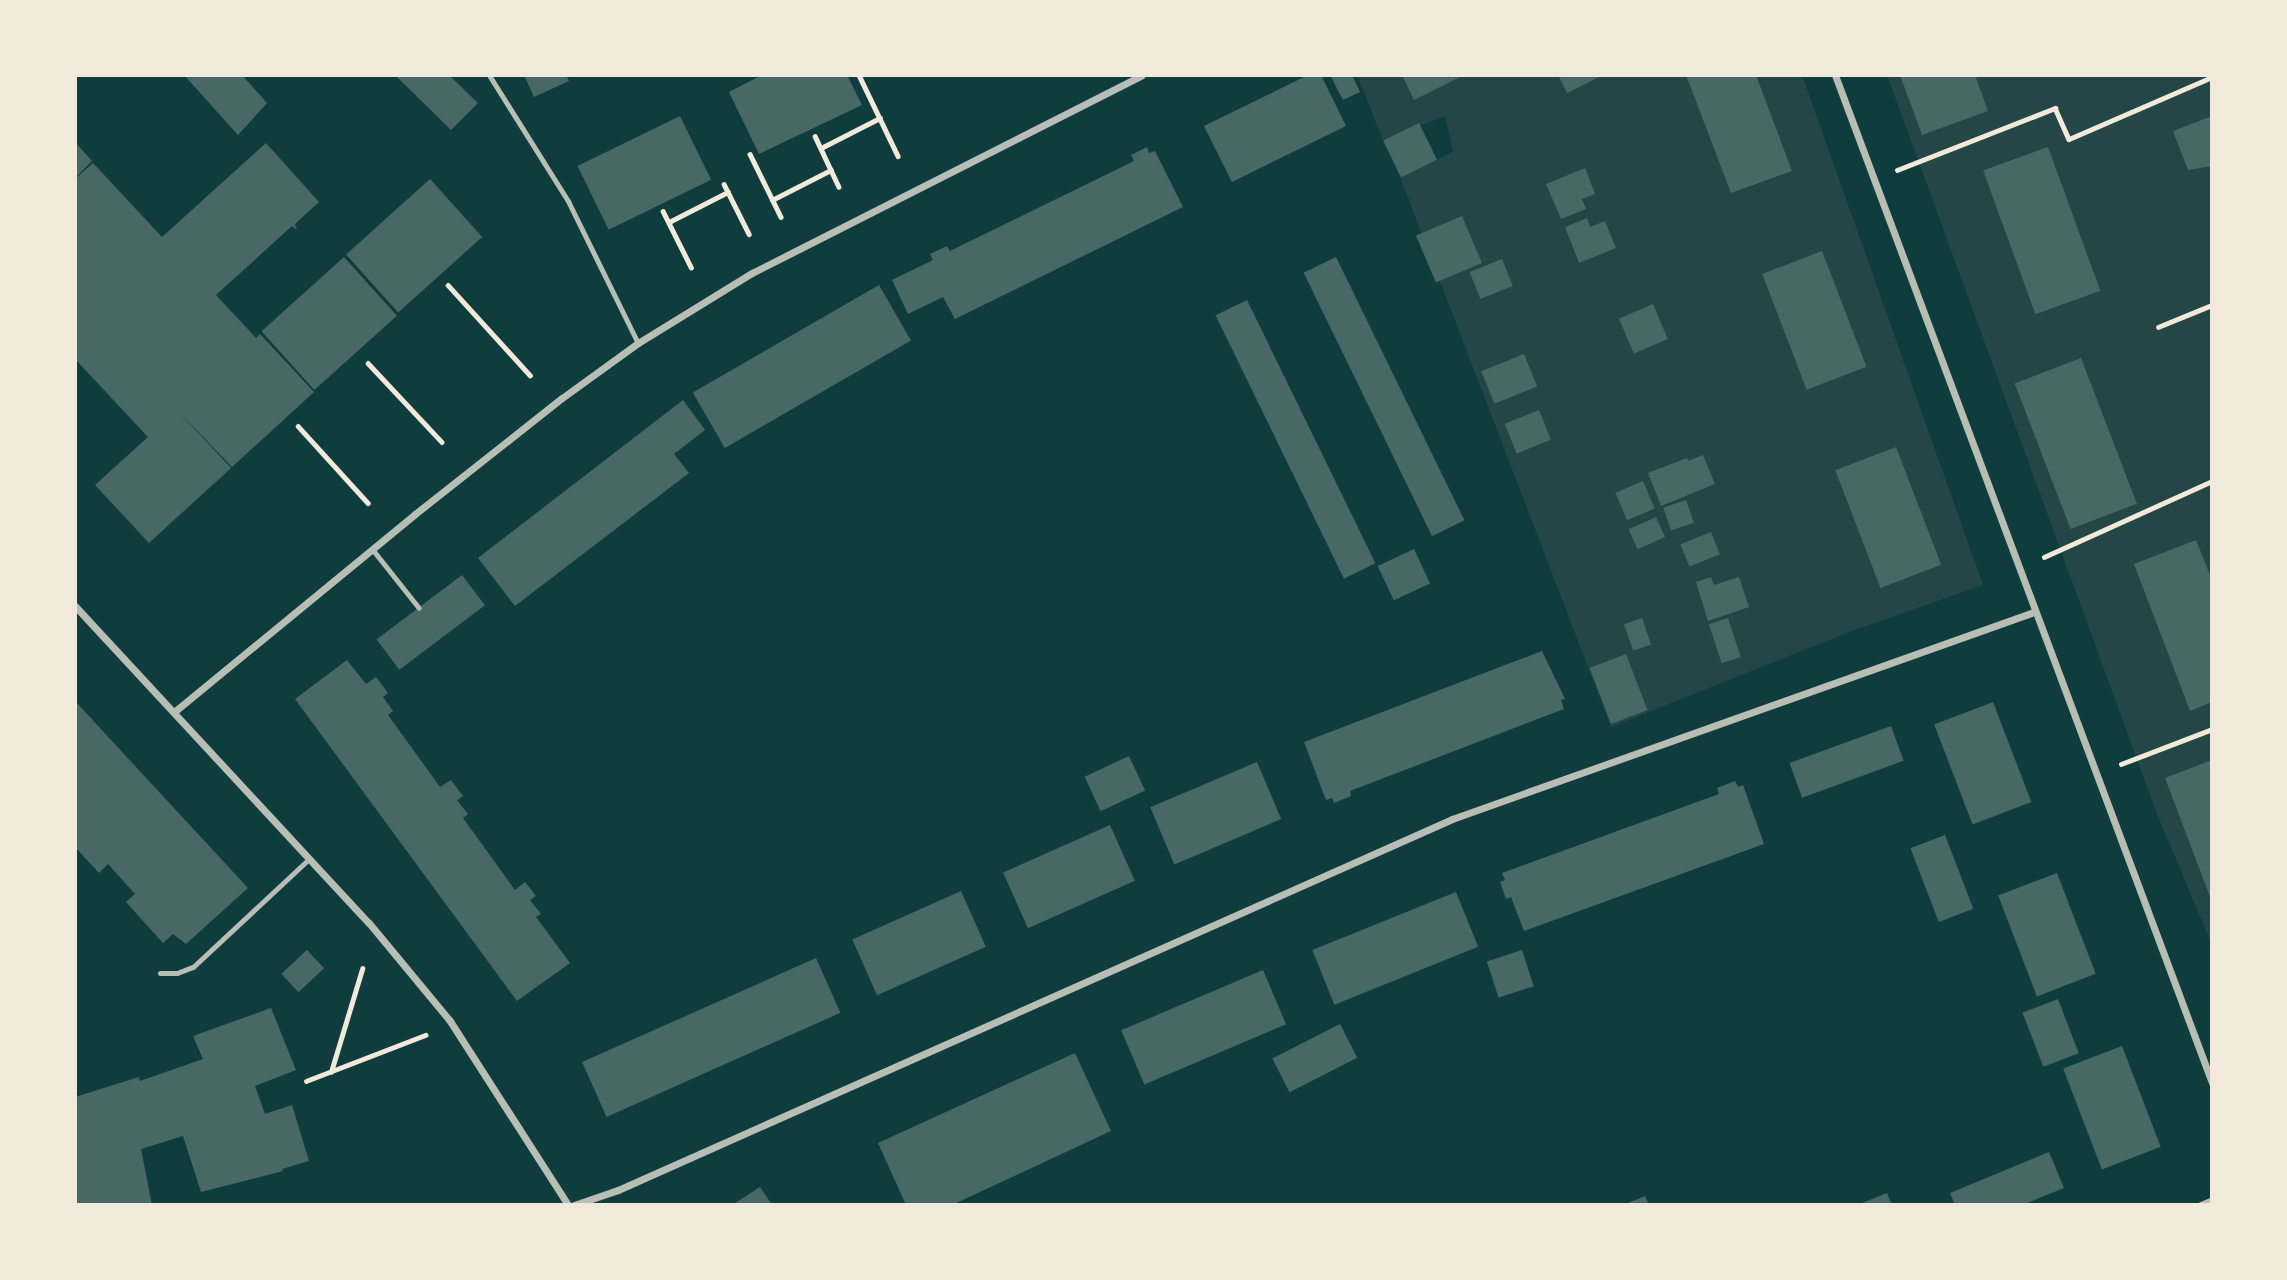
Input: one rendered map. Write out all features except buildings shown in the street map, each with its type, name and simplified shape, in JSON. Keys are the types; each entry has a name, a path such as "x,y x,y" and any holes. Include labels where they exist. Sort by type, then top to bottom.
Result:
{"street":[{"path":"174,712 372,549 562,398 638,343 752,274 1142,75"},
{"path":"1835,75 2212,1083"},
{"path":"75,606 369,923 450,1021 568,1205"},
{"path":"574,1205 618,1190 1452,819 2034,612"},
{"path":"2201,1205 2212,1200"}],"lane":[{"path":"489,75 568,201 638,343"},
{"path":"372,549 419,608"},
{"path":"160,973 177,973 193,967 309,859"}],"path":[{"path":"859,75 898,156"},
{"path":"1875,178 2055,108 2069,139 2212,77"},
{"path":"821,148 880,118"},
{"path":"815,136 839,187"},
{"path":"750,154 781,217"},
{"path":"772,200 831,170"},
{"path":"724,184 748,234"},
{"path":"668,222 728,192"},
{"path":"663,211 691,267"},
{"path":"448,285 530,375"},
{"path":"2158,327 2212,306"},
{"path":"368,363 442,442"},
{"path":"298,426 368,503"},
{"path":"2018,569 2212,481"},
{"path":"2095,774 2212,729"},
{"path":"331,1072 362,969"},
{"path":"306,1081 419,1039 450,1021"}],"shaded area":[{"path":"1357,75 1802,75 1983,585 1849,632 1611,727 1400,177 1453,152 1445,116 1383,140"},
{"path":"1887,75 2212,75 2212,945 2157,814"}]}
